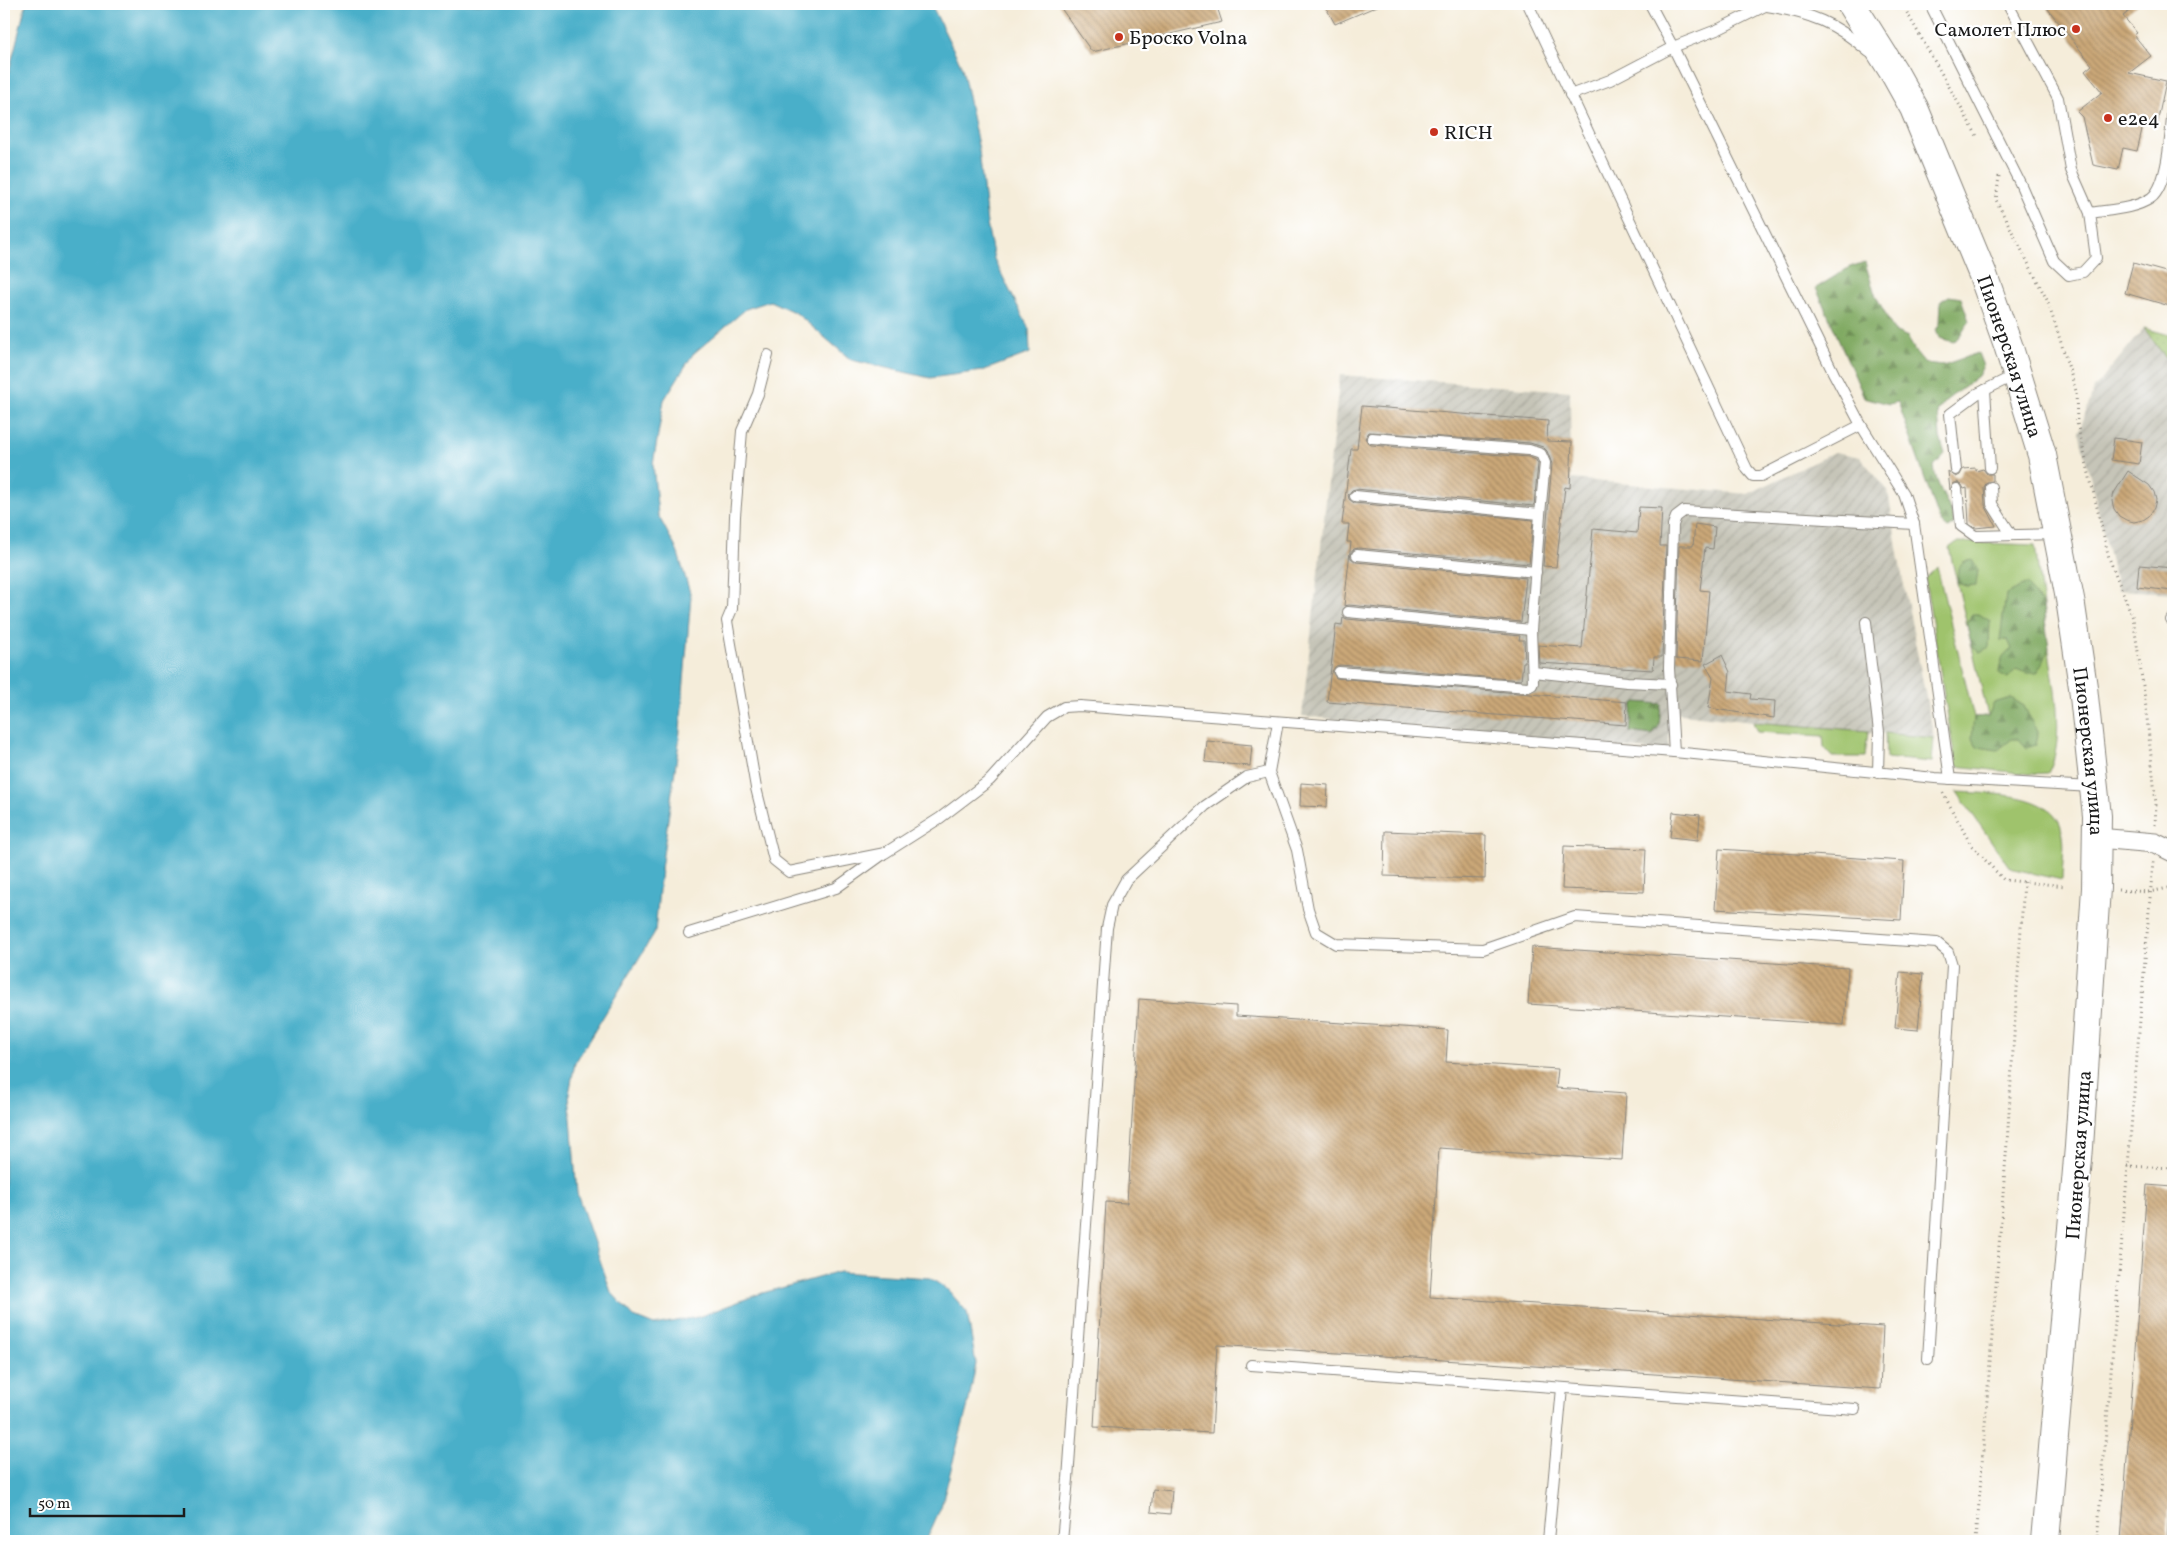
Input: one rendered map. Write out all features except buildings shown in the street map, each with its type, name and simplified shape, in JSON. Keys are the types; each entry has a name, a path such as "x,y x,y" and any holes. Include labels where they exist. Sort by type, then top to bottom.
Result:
{"main road":[{"name":"Пионерская улица","path":"1851,4 1914,108 1983,275 2018,373 2042,455 2058,534 2082,677 2098,838 2079,1147 2045,1541"}],"street":[{"path":"2098,838 2155,844 2173,852"}],"lane":[{"path":"1528,4 1742,460 1753,476 1761,476 1791,462 1862,425"},
{"path":"1650,4 1691,81 1759,225 1862,425 1904,494 1914,524 1950,779"},
{"path":"1930,4 2020,182 2054,261 2069,275 2083,272 2096,258 2090,213 2071,170 2058,98 2008,4"},
{"path":"2169,4 2173,10"},
{"path":"1570,95 1610,80 1673,47 1719,29 1768,5 1799,11 1823,20 1854,38 1895,74"},
{"path":"2090,213 2135,204 2152,198 2165,173 2173,105"},
{"path":"768,355 758,394 742,431 735,516 732,609 727,621 756,788 774,860 789,872 885,853"},
{"path":"1956,470 1950,414 1985,390 2018,373"},
{"path":"1985,390 1990,468"},
{"path":"1338,672 1528,687 1532,685 1531,630 1545,463 1541,454 1529,450 1372,438"},
{"path":"1991,487 1992,504 2011,534"},
{"path":"1957,489 1961,526 1975,536 2058,534"},
{"path":"1355,496 1540,514"},
{"path":"1674,752 1670,668 1673,525 1676,516 1684,511 1914,524"},
{"path":"1357,555 1536,572"},
{"path":"1348,612 1531,630"},
{"path":"1866,622 1879,732 1878,773"},
{"path":"1533,672 1626,682 1671,684"},
{"path":"689,933 836,888 885,853 940,818 990,780 1047,717 1064,707 1080,706 1674,752 1934,778 2094,787"},
{"path":"1278,722 1269,772 1297,850 1308,909 1316,932 1336,944 1483,949 1575,918 1937,943 1948,952 1952,965 1928,1359"},
{"path":"1062,1541 1107,928 1112,905 1126,880 1205,806 1247,776 1269,772"},
{"path":"1251,1365 1855,1409"},
{"path":"1548,1541 1562,1388"}],"path":[{"path":"1902,4 1980,140"},
{"path":"1999,175 1996,200 2047,300 2076,391 2076,423 2109,558 2133,618 2145,700 2156,804 2155,844 2149,892 2097,1541"},
{"path":"1934,778 1971,845 2004,880 2066,886"},
{"path":"1976,1541 2007,1153 2024,882"},
{"path":"2118,890 2149,892 2173,887"},
{"path":"2127,1166 2173,1168"}],"shaded area":[{"path":"2144,328 2173,368 2173,593 2118,590 2079,432 2094,389"},
{"path":"1340,375 1570,391 1571,479 1748,494 1835,452 1860,457 1888,491 1899,560 1934,738 1672,713 1668,752 1302,716"}],"green space":[{"path":"1865,262 1874,292 1894,331 1908,337 1915,351 1925,363 1943,365 1978,353 1983,366 1978,376 1944,402 1938,411 1940,437 1945,454 1934,466 1937,481 1950,509 1954,524 1949,528 1944,526 1939,519 1898,402 1889,404 1864,397 1816,288 1850,267"},
{"path":"1949,296 1961,298 1969,321 1954,342 1939,338 1936,330 1940,323 1941,301"},
{"path":"2144,328 2173,336 2173,368"},
{"path":"1957,542 2035,545 2058,727 2054,759 2048,773 2029,774 1956,766 1925,579 1937,567 1974,717 1988,716 1949,548"},
{"path":"1972,560 1978,570 1976,585 1966,586 1957,583 1958,568 1963,562"},
{"path":"2027,584 2043,606 2049,648 2044,661 2036,673 2026,673 2016,669 2008,678 1999,673 2002,659 2012,649 2008,640 2000,640 2006,594"},
{"path":"1972,614 1979,614 1990,621 1989,647 1980,652 1972,647 1967,625"},
{"path":"2011,698 2024,706 2038,734 2036,745 2026,748 2018,739 2012,739 1998,750 1977,747 1972,739 1974,717 1988,716 1994,703"},
{"path":"1636,702 1661,704 1659,726 1652,735 1630,732 1633,705"},
{"path":"1753,722 1868,731 1865,757 1833,757 1824,747 1823,736 1757,732"},
{"path":"1885,733 1934,738 1932,762 1886,758"},
{"path":"1957,792 2018,797 2033,801 2046,808 2056,817 2062,830 2064,848 2062,880 2010,868"}],"water":[{"path":"26,4 931,4 962,67 979,150 987,224 994,259 1029,329 1030,353 982,371 930,378 851,360 796,313 770,301 746,309 693,354 664,400 653,464 658,515 677,550 691,596 679,742 661,869 655,932 575,1063 569,1094 577,1193 611,1292 634,1317 654,1325 698,1317 759,1294 839,1272 930,1278 948,1290 967,1312 976,1364 968,1405 941,1507 926,1541 4,1541 4,91"}],"place":[{"name":"Самолет Плюс","path":"2076,29"},
{"name":"Броско Volna","path":"1119,37"},
{"name":"е2е4","path":"2108,118"},
{"name":"RICH","path":"1434,132"}]}
